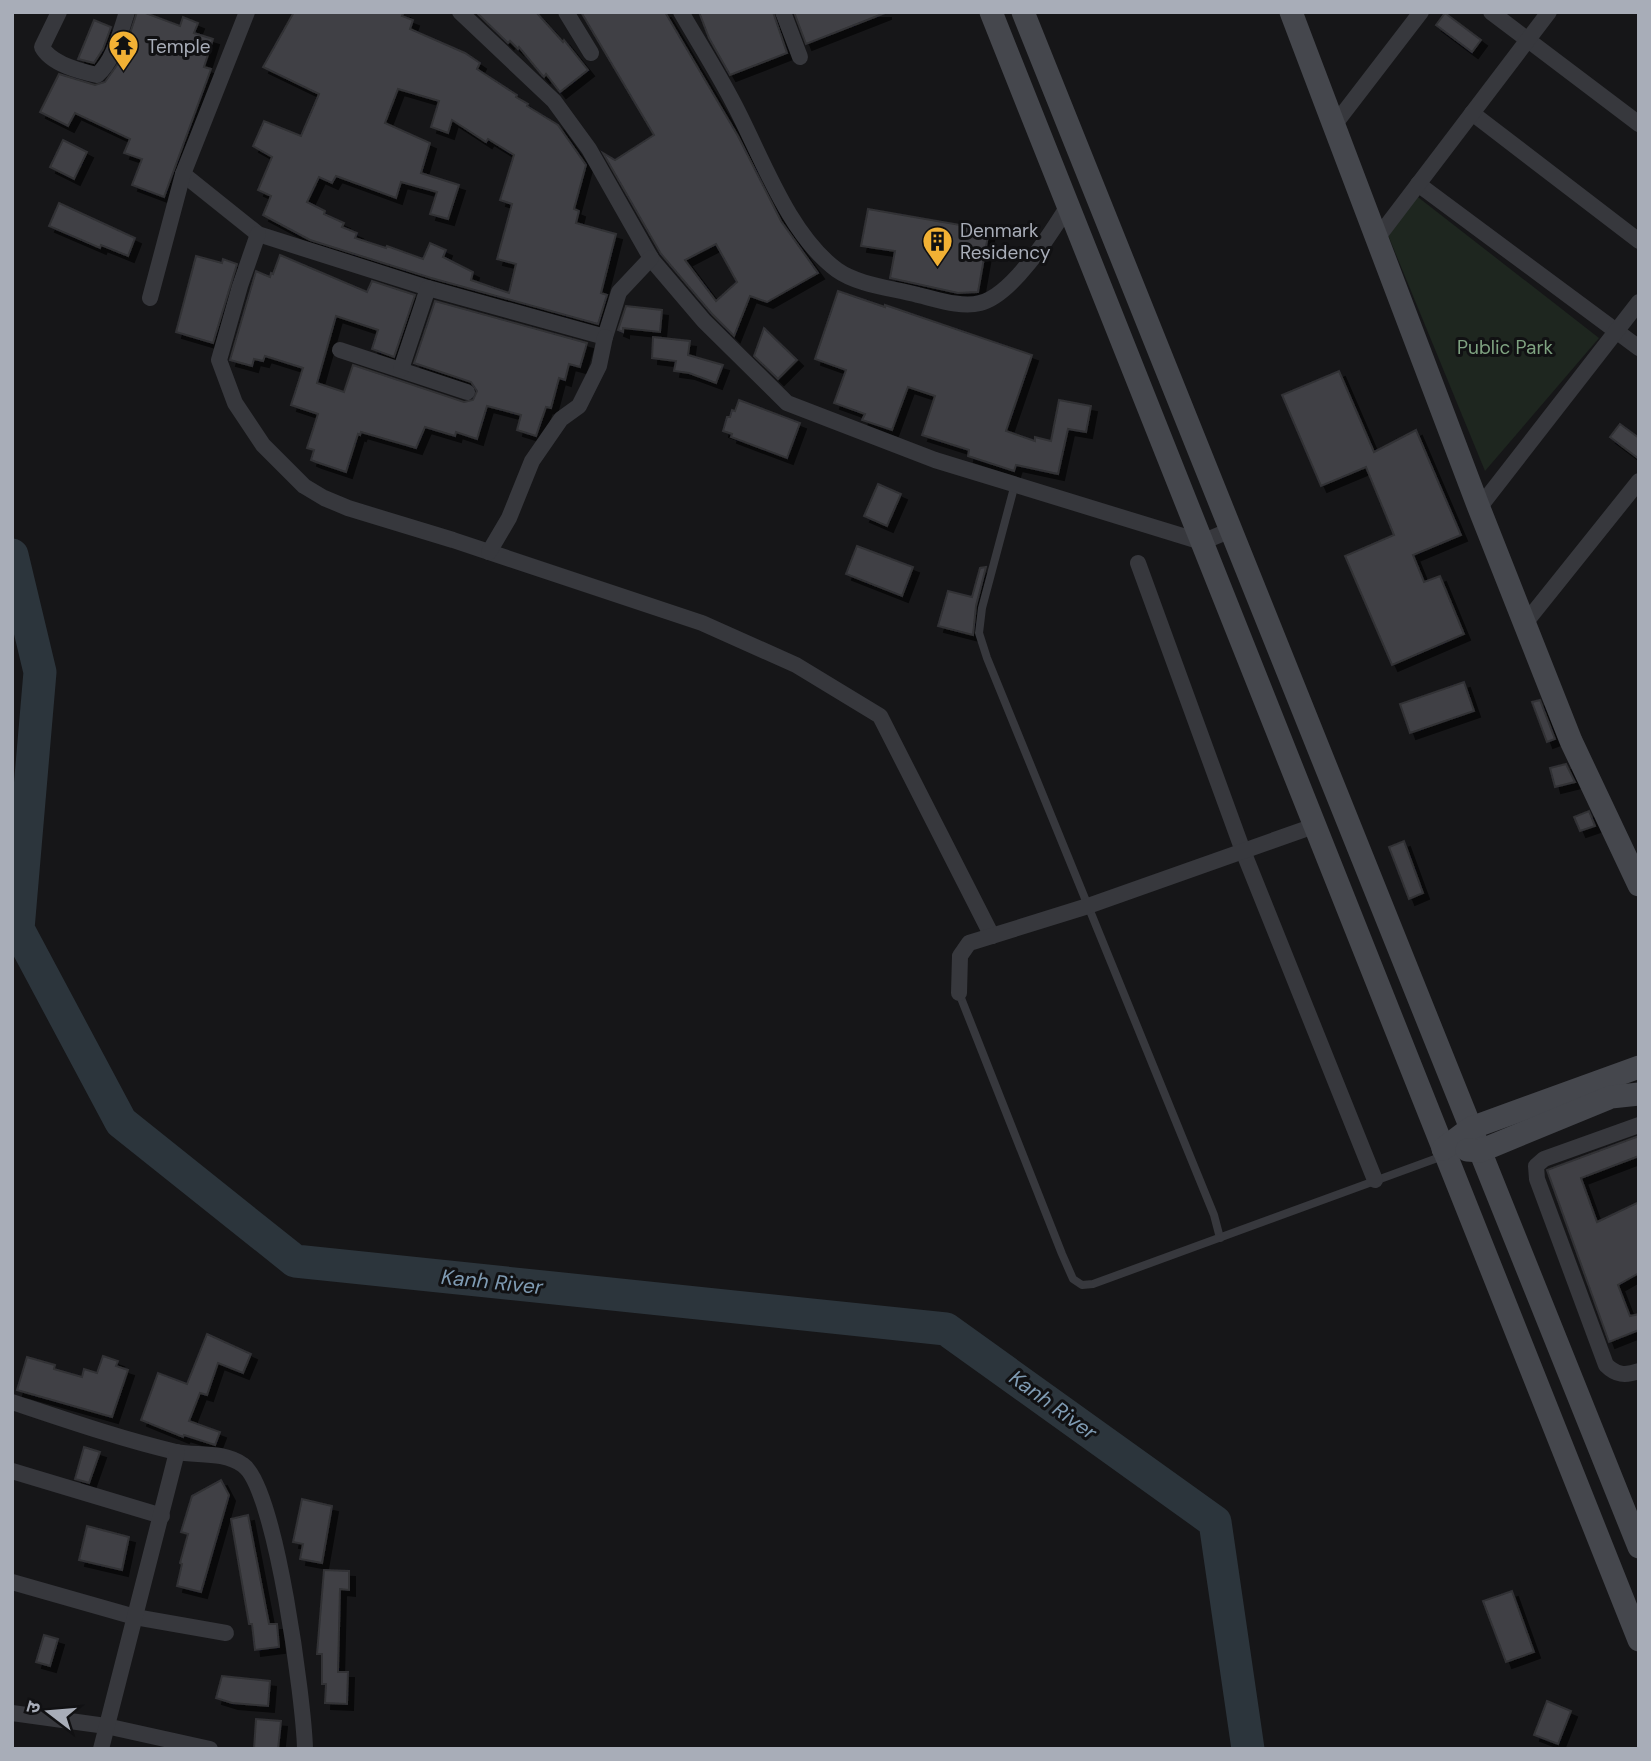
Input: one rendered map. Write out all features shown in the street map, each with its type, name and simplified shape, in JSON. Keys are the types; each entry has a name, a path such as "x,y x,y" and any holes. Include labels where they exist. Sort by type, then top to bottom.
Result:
{"street":[{"path":"59,12 42,47 46,55 97,75 111,56 127,12"},
{"path":"460,12 554,101 589,149 651,258 704,321 787,403 935,460 1202,542 1231,530"},
{"path":"566,12 591,53"},
{"path":"681,12 733,102 783,201 811,249 839,272 865,282 952,303 981,303 1006,288 1037,253 1068,206"},
{"path":"783,12 800,57"},
{"path":"991,12 1639,1640"},
{"path":"1023,12 1639,1547"},
{"path":"1335,124 1421,12"},
{"path":"1491,12 1639,124"},
{"path":"1378,237 1549,12"},
{"path":"150,298 184,174 240,13"},
{"path":"1297,16 1479,508 1571,741 1639,885"},
{"path":"1472,113 1639,241"},
{"path":"184,174 258,234 428,288 605,337"},
{"path":"1418,184 1639,348"},
{"path":"258,234 219,360 235,403 263,445 304,486 348,508 702,623 796,665 880,716 992,936"},
{"path":"489,552 509,518 532,461 561,419 579,406 599,366 619,292 651,258"},
{"path":"401,369 428,288"},
{"path":"1479,508 1639,302"},
{"path":"340,350 467,392"},
{"path":"1526,622 1639,481"},
{"path":"1138,563 1243,851 1375,1180"},
{"path":"959,993 960,956 969,943 1088,906 1314,826"},
{"path":"1444,1152 1471,1128 1639,1067"},
{"path":"1444,1152 1480,1151 1611,1097 1639,1094"},
{"path":"1639,1125 1544,1159 1536,1167 1537,1179 1606,1364 1613,1372 1620,1374 1639,1371"},
{"path":"12,1402 87,1427 177,1452 224,1456 245,1466 261,1492 277,1552 296,1657 305,1749"},
{"path":"101,1749 177,1452"},
{"path":"12,1471 162,1516"},
{"path":"12,1582 135,1617 226,1633"},
{"path":"12,1713 106,1726 210,1749"}],"lane":[{"path":"1015,484 982,608 979,633 1214,1215 1220,1238"},
{"path":"959,993 1073,1279 1082,1285 1093,1284 1220,1238 1444,1152"}],"green space":[{"name":"Public Park","path":"1414,194 1599,338 1485,471 1388,235"}],"building":[{"path":"137,12 180,26 183,17 198,23 194,33 213,39 204,67 211,69 164,197 132,185 142,159 124,153 130,139 75,113 68,126 40,112 59,74 95,85 105,82 122,58"},
{"path":"294,12 404,12 402,16 413,20 410,29 465,53 480,63 477,69 558,125 586,165 574,209 579,211 576,223 616,234 601,293 607,295 598,324 431,278 310,240 263,215 271,196 258,190 272,157 253,146 264,121 301,136 319,94 263,67","holes":["398,89 439,101 431,127 448,133 452,120 486,142 488,139 514,155 500,200 512,204 497,259 516,264 509,293 471,280 473,272 443,257 446,250 430,243 423,259 355,238 357,233 342,227 344,223 307,202 319,177 332,183 336,176 396,198 401,182 437,192 430,214 448,219 459,185 421,173 430,143 385,123"]},
{"path":"476,12 536,12 563,42 564,40 588,70 560,92 519,47 518,49 510,41 508,43"},
{"path":"581,12 665,12 738,136 781,221 818,273 767,302 750,296 734,336 661,254 603,153 615,160 654,135","holes":["716,244 737,282 716,301 685,260"]},
{"path":"699,12 773,12 787,53 730,75 709,38"},
{"path":"794,12 885,12 885,13 806,44"},
{"path":"1445,13 1481,40 1472,52 1436,25"},
{"path":"94,20 111,27 103,49 94,63 78,59"},
{"path":"63,140 87,152 74,179 50,167"},
{"path":"59,203 135,238 128,256 101,245 100,248 49,226"},
{"name":"Denmark Residency","path":"868,209 989,230 978,292 958,293 890,278 895,251 861,246"},
{"path":"280,255 367,292 372,281 415,295 394,357 372,349 378,330 336,316 317,383 344,392 353,365 464,402 473,400 477,391 471,382 414,363 435,301 587,343 580,367 569,364 565,380 559,378 551,408 546,407 536,436 517,430 521,415 487,406 477,439 425,427 416,448 361,432 358,434 346,472 316,462 311,460 314,450 307,448 318,414 291,405 303,368 265,356 263,361 254,359 252,366 230,360 256,271 270,277"},
{"path":"196,256 222,263 223,259 237,264 213,343 176,332"},
{"path":"838,291 1032,355 1006,431 1035,441 1035,437 1051,441 1059,400 1091,406 1086,432 1068,429 1058,474 1016,465 1014,471 968,456 969,450 922,435 935,396 908,387 892,430 862,420 865,414 834,403 846,370 815,359"},
{"path":"626,306 662,310 660,332 623,328 623,332 618,330"},
{"path":"764,328 797,360 778,379 754,356"},
{"path":"653,337 690,341 688,355 723,365 716,383 689,373 674,371 676,361 652,358"},
{"path":"1339,371 1374,452 1416,430 1461,535 1413,555 1424,582 1440,576 1464,634 1392,665 1345,556 1394,535 1366,467 1321,486 1282,395"},
{"path":"739,400 800,423 787,458 731,437 732,434 723,431 727,417 730,417 732,410 735,411"},
{"path":"1620,424 1639,438 1639,459 1610,437"},
{"path":"878,484 901,494 887,526 864,516"},
{"path":"857,546 913,567 902,596 846,574"},
{"path":"986,567 976,606 973,635 938,626 948,591 972,597 980,568"},
{"path":"1464,682 1474,711 1410,733 1400,704"},
{"path":"1540,700 1555,739 1547,742 1532,702"},
{"path":"1566,764 1575,782 1555,787 1550,768"},
{"path":"1589,811 1595,826 1580,831 1574,817"},
{"path":"1404,841 1423,893 1409,899 1389,847"},
{"path":"1639,1136 1639,1156 1581,1178 1597,1222 1639,1202 1639,1273 1618,1285 1630,1316 1639,1314 1639,1330 1609,1342 1547,1170"},
{"path":"207,1334 251,1354 243,1373 218,1363 207,1395 200,1393 189,1421 220,1432 215,1445 184,1435 183,1437 141,1420 158,1373 187,1384"},
{"path":"103,1356 118,1361 116,1366 128,1370 112,1417 17,1390 27,1357 82,1377 84,1369 97,1373"},
{"path":"84,1447 100,1452 89,1483 75,1479"},
{"path":"221,1480 229,1495 201,1592 177,1586 188,1534 181,1532 192,1496"},
{"path":"302,1499 332,1506 322,1563 300,1559 303,1544 293,1542"},
{"path":"248,1515 269,1624 277,1624 279,1647 255,1650 231,1519"},
{"path":"87,1526 129,1537 122,1570 79,1560"},
{"path":"324,1570 349,1571 349,1590 340,1589 338,1672 348,1672 347,1704 325,1703 326,1684 322,1684 322,1654 317,1654"},
{"path":"1512,1591 1534,1652 1506,1662 1483,1601"},
{"path":"44,1635 58,1639 50,1666 36,1662"},
{"path":"222,1676 270,1681 268,1706 232,1703 216,1698"},
{"path":"1547,1701 1571,1711 1558,1744 1534,1735"},
{"path":"256,1719 281,1721 278,1749 254,1749"}],"waterway":[{"name":"Kanh River","path":"12,555 40,672 18,929 121,1122 295,1261 946,1329 1215,1522 1248,1749"}],"place":[{"name":"Temple","path":"124,73"},
{"name":"Denmark Residency","path":"937,268"}]}
